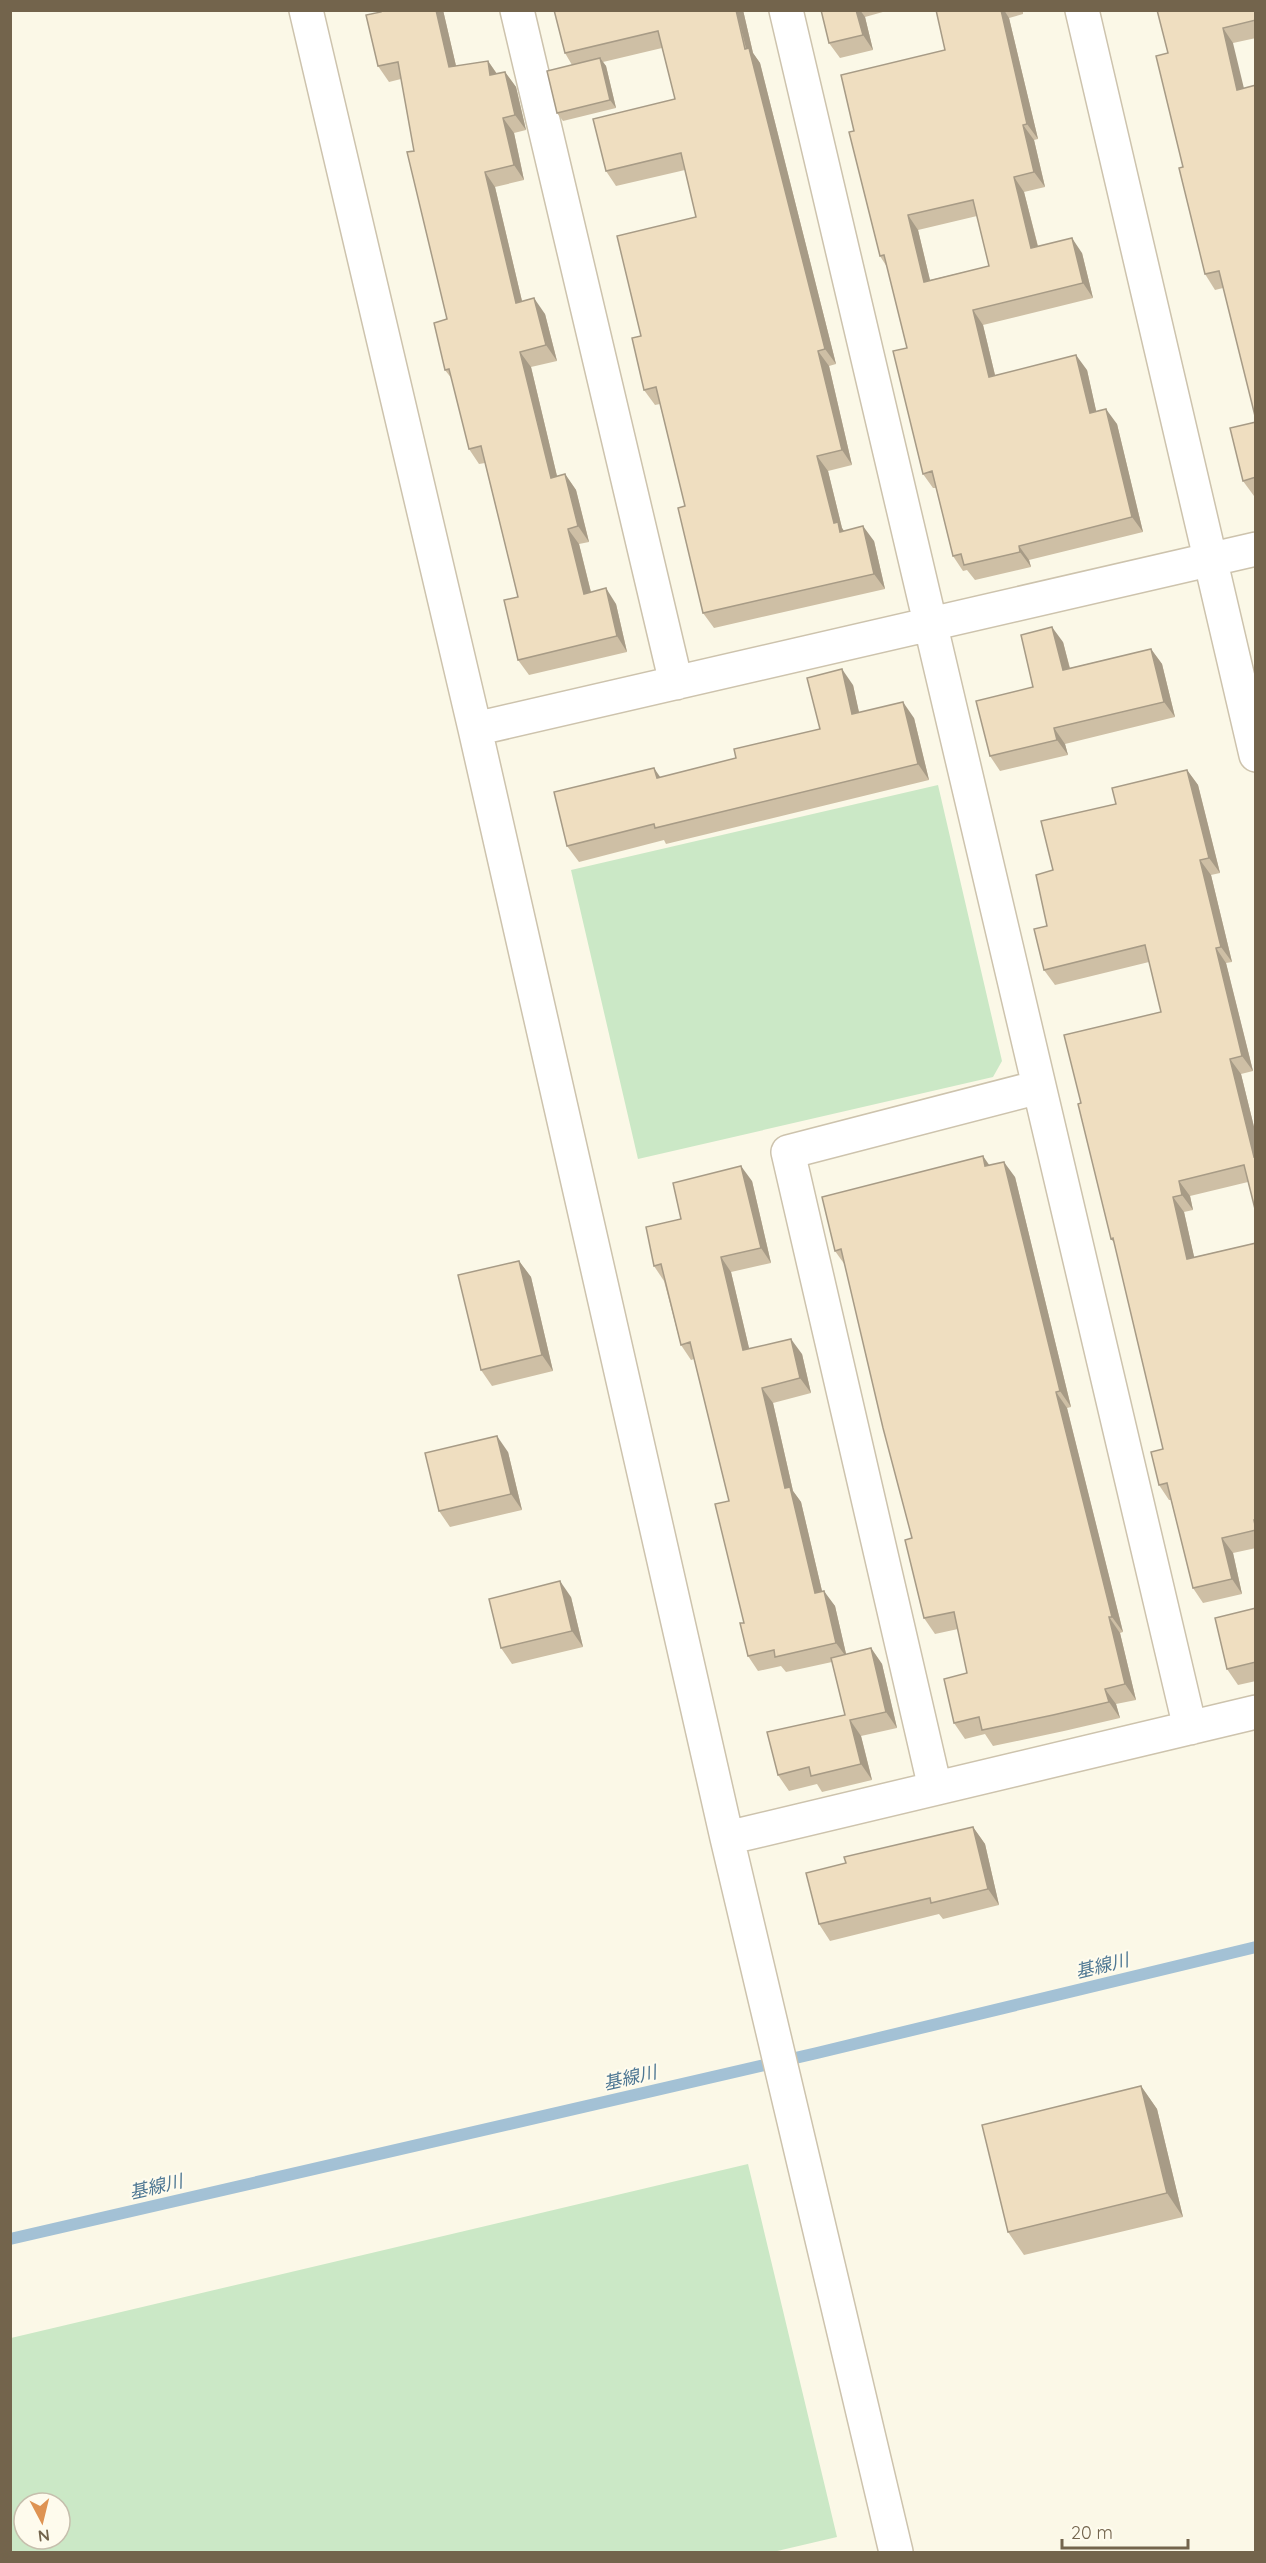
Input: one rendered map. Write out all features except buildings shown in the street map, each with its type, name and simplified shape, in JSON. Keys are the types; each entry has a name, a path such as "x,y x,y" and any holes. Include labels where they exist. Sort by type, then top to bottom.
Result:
{"street":[{"path":"306,10 475,729 727,1838 896,2553"},
{"path":"517,10 676,683"},
{"path":"786,10 1190,1728"},
{"path":"1082,10 1256,755"},
{"path":"475,729 1256,549"},
{"path":"935,1788 788,1152 1039,1087"},
{"path":"727,1838 1256,1712"}],"green space":[{"path":"938,785 1002,1061 993,1077 638,1159 571,870"},
{"path":"748,2164 837,2537 773,2552 11,2552 11,2338"}],"waterway":[{"name":"基線川","path":"10,2239 817,2053 1256,1947"}]}
